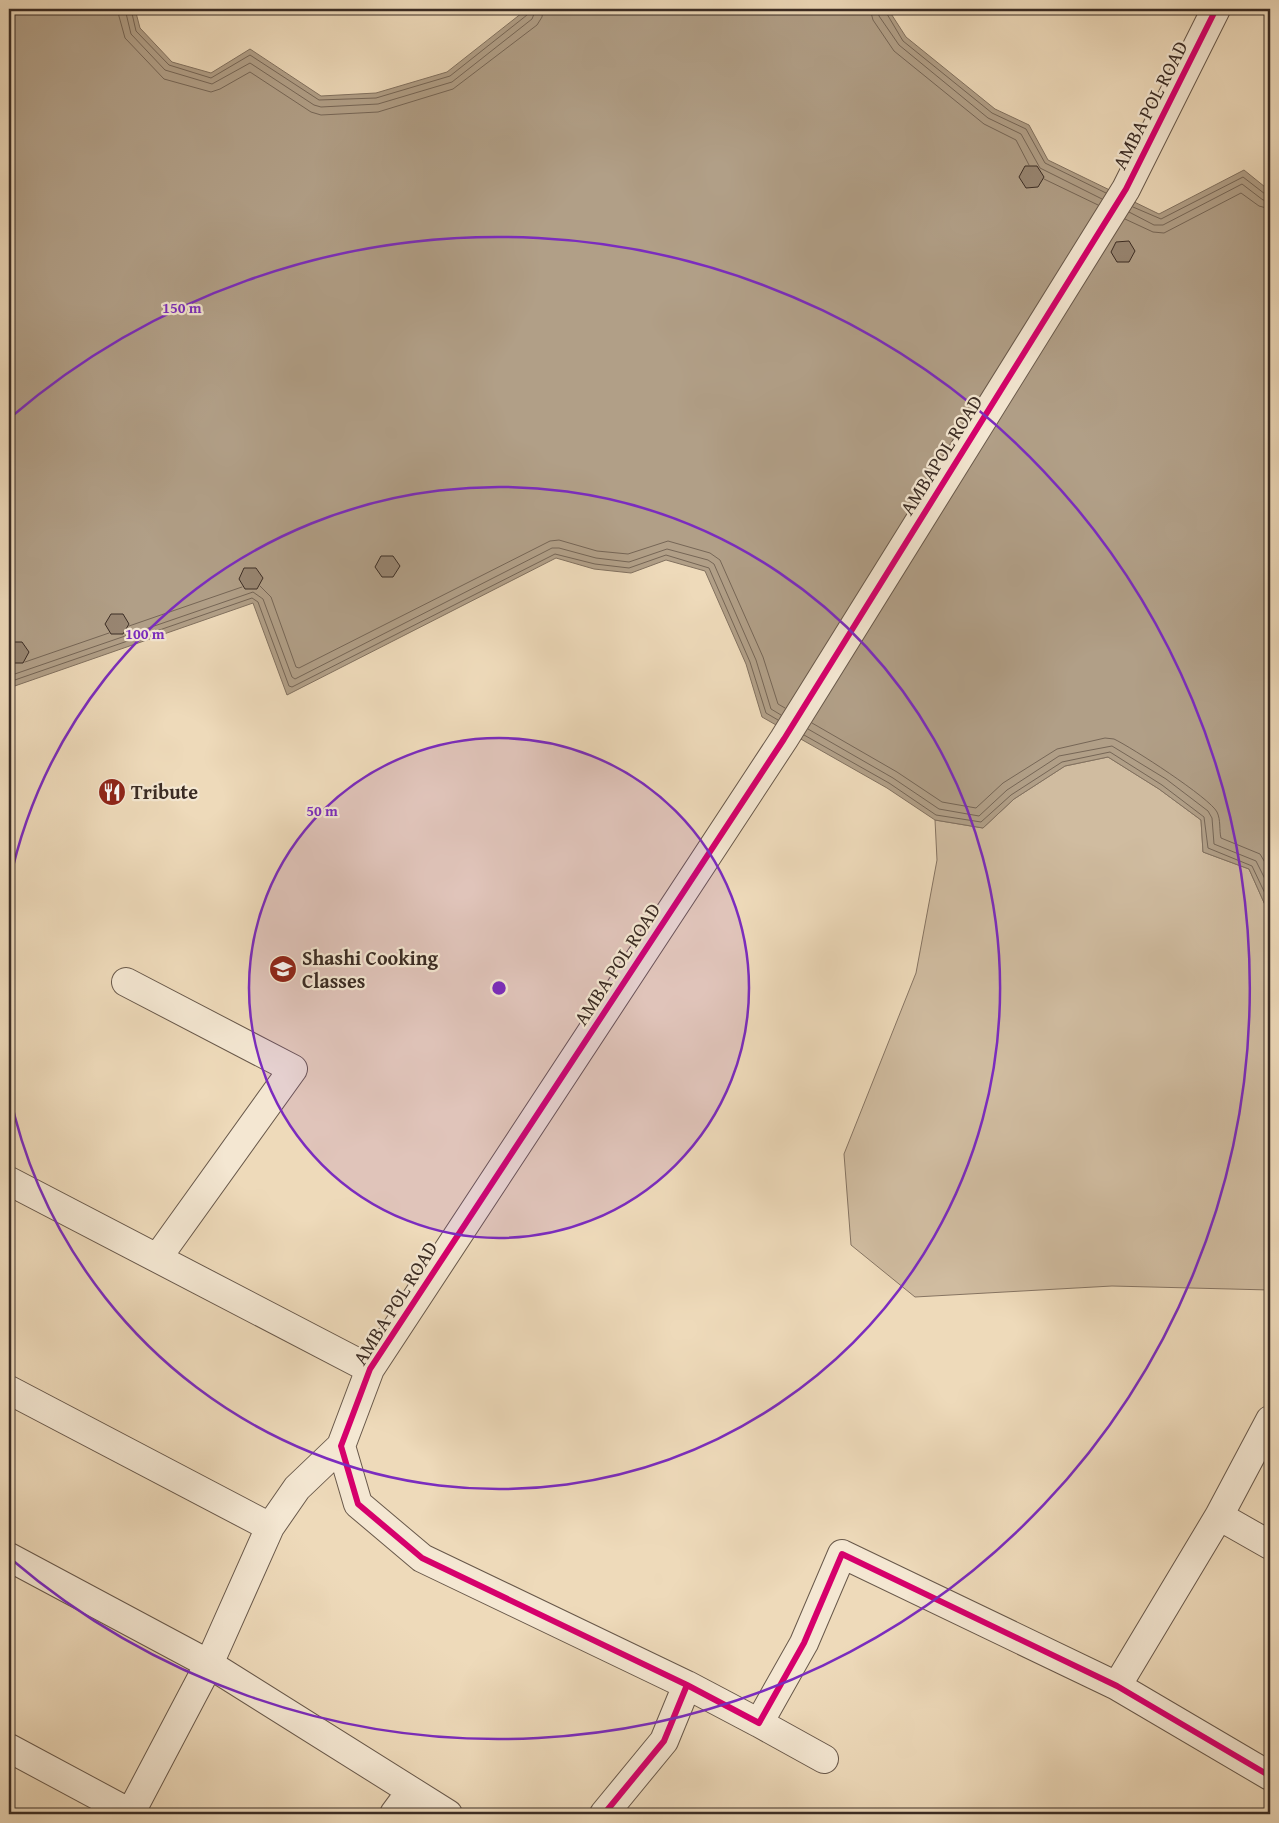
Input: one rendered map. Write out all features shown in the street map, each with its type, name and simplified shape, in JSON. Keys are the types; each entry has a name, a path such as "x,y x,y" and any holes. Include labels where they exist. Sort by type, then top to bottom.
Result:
{"street":[{"name":"AMBA POL ROAD","path":"1126,189 1216,9"},
{"name":"AMBAPOL ROAD","path":"784,739 1126,189"},
{"name":"AMBA POL ROAD","path":"341,1446 370,1369 784,739"},
{"path":"126,982 293,1069 158,1257"},
{"path":"9,1181 370,1369"},
{"path":"9,1390 270,1527"},
{"path":"1117,1686 1219,1516 1270,1420"},
{"path":"9,1748 131,1814 209,1664 270,1527 297,1488 341,1446 358,1504 422,1558 687,1685 824,1759"},
{"path":"1219,1516 1270,1545"},
{"path":"759,1723 804,1643 842,1554 1117,1686 1270,1776"},
{"path":"9,1557 209,1664 448,1814"},
{"path":"604,1814 664,1741 687,1685"},
{"path":"394,1814 411,1791"}],"shaded area":[{"path":"1108,757 1159,789 1201,820 1203,852 1249,869 1270,916 1270,1290 1112,1286 915,1297 851,1245 844,1154 916,973 937,860 935,820 983,828 1014,799 1065,766"}],"water":[{"path":"9,9 135,9 140,28 172,62 211,73 250,49 321,96 376,93 447,72 527,9 888,9 906,37 995,109 1029,125 1048,160 1159,214 1244,170 1270,191 1270,916 1249,869 1203,852 1201,820 1159,789 1108,757 1065,766 1014,799 983,828 935,820 887,788 762,717 746,664 705,571 666,560 631,573 594,569 556,558 287,695 253,603 9,688"}],"building":[{"path":"1025,166 1037,166 1044,177 1038,187 1026,188 1019,177"},
{"path":"1129,241 1135,251 1129,262 1117,262 1111,252 1116,242"},
{"path":"381,556 393,556 400,566 393,577 382,577 375,567"},
{"path":"244,568 256,568 263,578 257,589 245,589 239,579"},
{"path":"111,614 123,614 129,624 123,634 111,634 105,624"},
{"path":"10,642 22,642 29,652 23,663 11,663 9,660"}],"cycle path":[{"path":"604,1814 664,1741 687,1685 422,1558 358,1504 341,1446 370,1369 784,739 1126,189 1216,9"},
{"path":"687,1685 759,1723 804,1643 842,1554 1117,1686 1270,1776"}],"place":[{"name":"Tribute","path":"112,792"},
{"name":"Shashi Cooking Classes","path":"283,969"}]}
